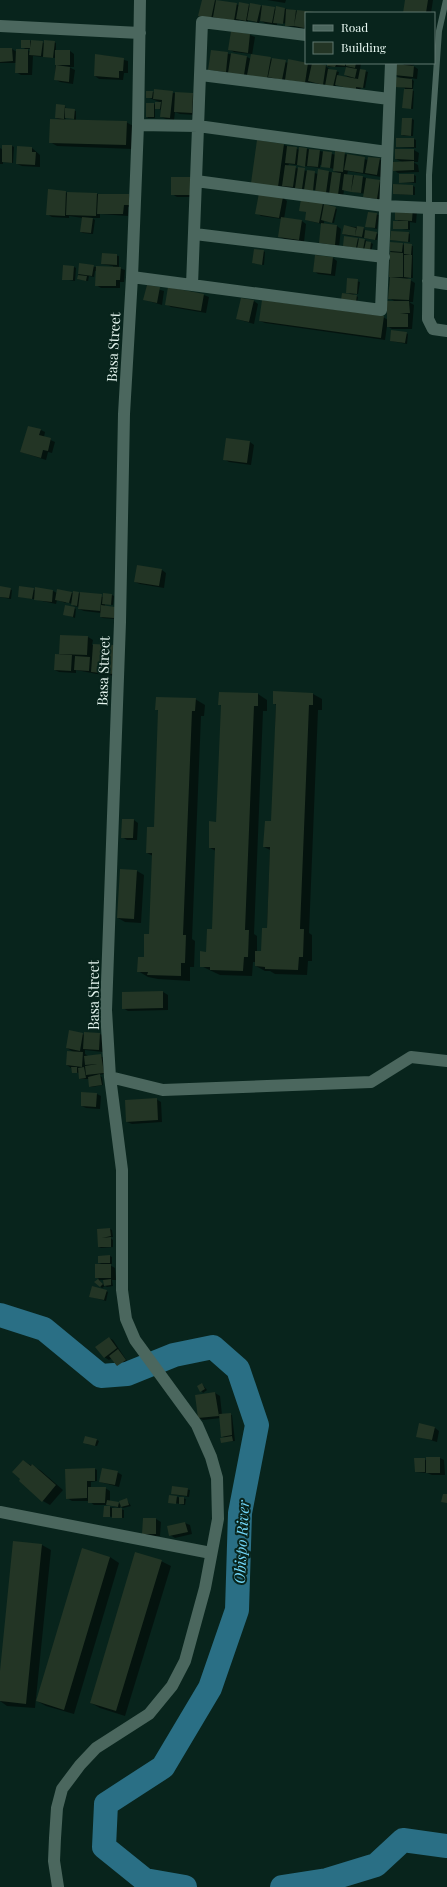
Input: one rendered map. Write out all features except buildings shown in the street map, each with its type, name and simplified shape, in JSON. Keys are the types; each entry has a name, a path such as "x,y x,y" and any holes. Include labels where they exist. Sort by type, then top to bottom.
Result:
{"street":[{"name":"Basa Street","path":"58,1887 54,1861 57,1808 62,1789 80,1765 96,1748 149,1714 172,1686 185,1661 205,1588 218,1519 217,1478 211,1457 197,1426 135,1340 126,1319 122,1290 122,1170 110,1078 106,1010 119,630 124,414 132,278 138,125 140,0"},
{"path":"192,284 202,22 305,35"},
{"path":"0,26 140,33"},
{"path":"132,278 192,284 382,310 384,206 391,64"},
{"path":"201,75 389,99"},
{"path":"138,125 198,126 387,152"},
{"path":"196,181 384,206 447,208"},
{"path":"429,208 429,324 433,329 447,331"},
{"path":"195,234 384,257"},
{"path":"428,281 447,284"},
{"path":"110,1078 163,1090 371,1082 411,1057 447,1062"},
{"path":"0,1512 211,1553"}],"lane":[{"path":"429,208 429,175 439,31 446,0"}],"waterway":[{"name":"Obispo River","path":"0,1315 44,1329 101,1376 127,1374 174,1355 213,1347 238,1369 257,1425 240,1513 237,1610 210,1688 163,1767 106,1804 104,1847 145,1880 185,1887"},
{"name":"Obispo River","path":"282,1887 327,1880 376,1865 403,1840 447,1846"}]}
